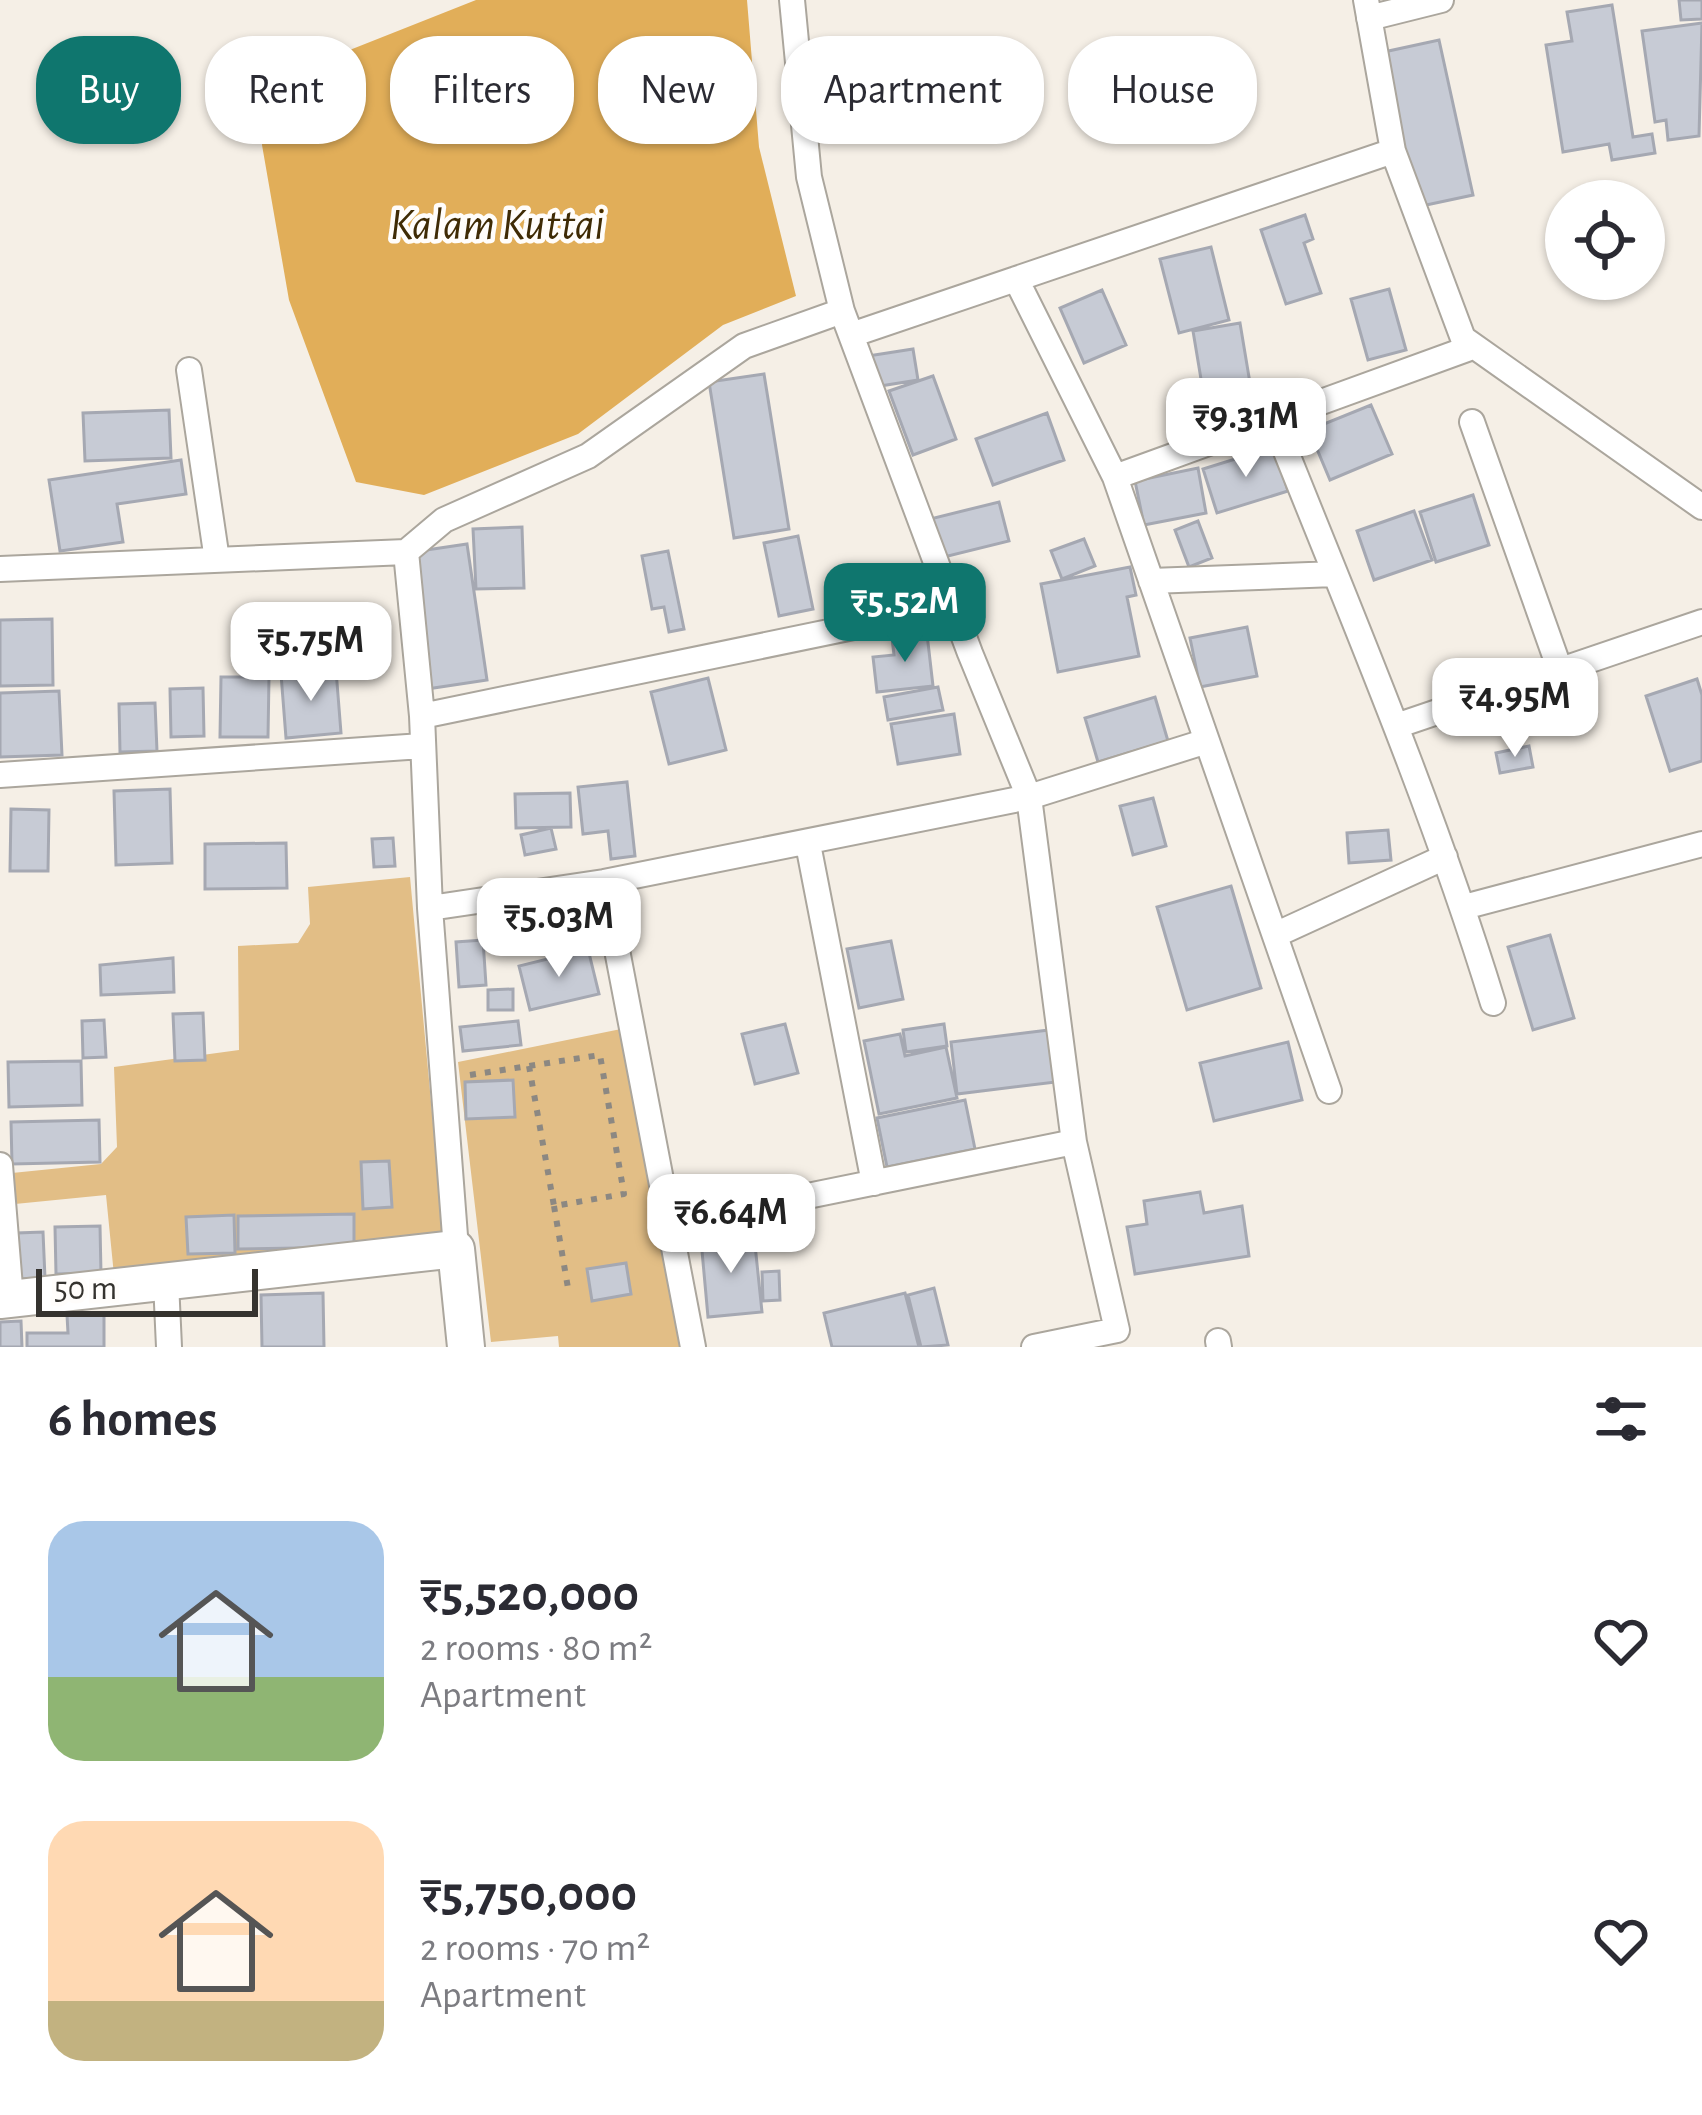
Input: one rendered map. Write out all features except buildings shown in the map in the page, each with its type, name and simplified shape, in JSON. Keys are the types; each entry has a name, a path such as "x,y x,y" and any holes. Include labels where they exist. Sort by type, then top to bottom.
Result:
{"street":[{"path":"793,0 809,177 846,323 1029,797 1074,1142 1117,1330 1034,1347"},
{"path":"1115,477 1467,349 1393,151 1368,9 1441,0"},
{"path":"0,569 406,552 444,520 588,456 743,346 1016,279 1393,151"},
{"path":"1016,279 1115,477 1329,1091"},
{"path":"1464,340 1702,507"},
{"path":"189,370 217,560"},
{"path":"1273,419 1396,726 1464,908 1493,1003"},
{"path":"1472,422 1560,670"},
{"path":"406,552 422,716 430,908 466,1347"},
{"path":"1151,581 1335,574"},
{"path":"422,716 955,606"},
{"path":"1396,726 1702,622"},
{"path":"430,908 604,882 1029,797 1207,742"},
{"path":"0,776 422,746"},
{"path":"808,844 874,1183"},
{"path":"1464,908 1702,844"},
{"path":"1275,935 1444,856"},
{"path":"604,882 693,1347"},
{"path":"670,1223 1074,1142"},
{"path":"0,1165 5,1300 456,1249"},
{"path":"166,1282 169,1347"}],"path":[{"path":"443,1080 600,1054 624,1194 554,1206"},
{"path":"530,1066 569,1294"}],"shaded area":[{"path":"410,877 444,1241 114,1275 106,1195 15,1204 12,1173 101,1164 117,1147 114,1067 239,1050 238,946 298,943 310,924 308,887"},
{"path":"621,1029 684,1347 559,1347 558,1336 491,1342 458,1062"}],"water":[{"name":"Kalam Kuttai","path":"476,0 747,0 750,36 598,36 598,144 757,144 757,122 796,296 723,325 578,434 424,495 356,482 289,300 262,145 366,144 366,44"}]}
